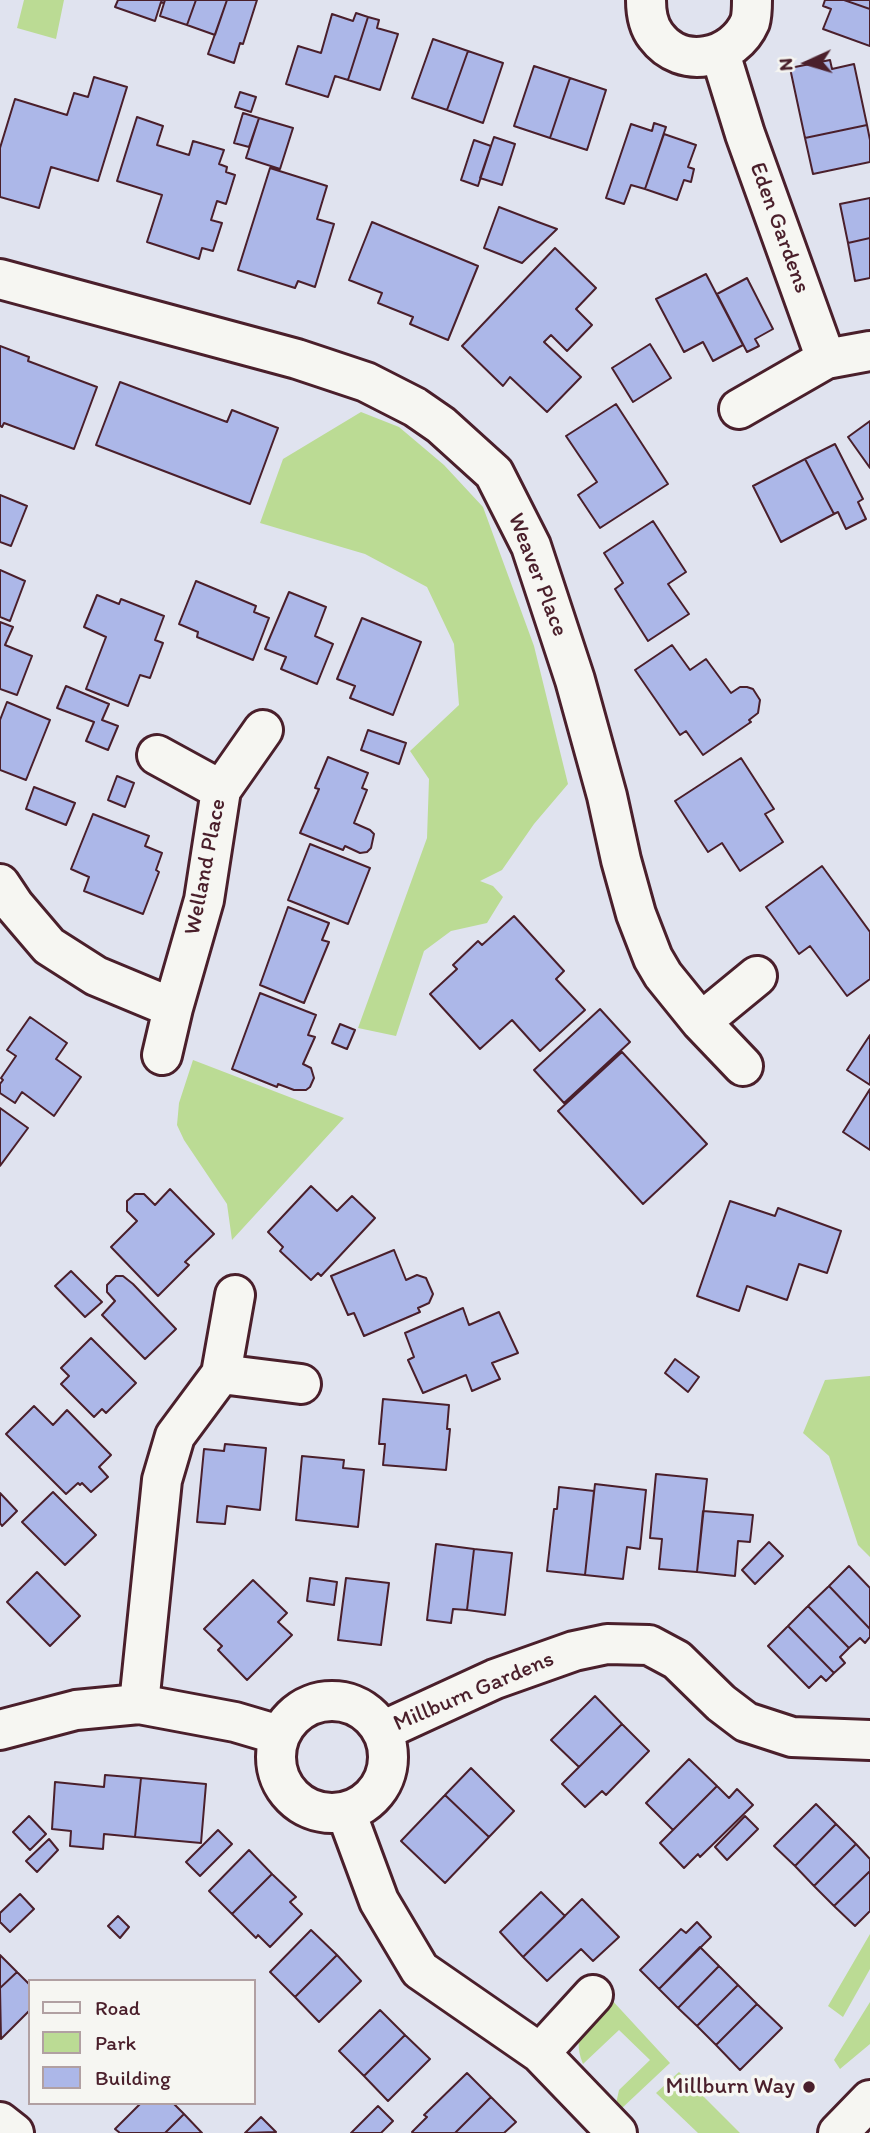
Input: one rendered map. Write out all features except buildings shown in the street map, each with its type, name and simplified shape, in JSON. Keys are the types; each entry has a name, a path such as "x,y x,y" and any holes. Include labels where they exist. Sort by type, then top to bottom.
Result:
{"street":[{"path":"646,0 646,16 656,37 674,51 696,58 720,54 739,40 751,19 752,0"},
{"name":"Eden Gardens","path":"720,54 826,359"},
{"name":"Weaver Place","path":"0,279 297,359 366,382 415,407 441,425 494,474 531,546 575,680 636,914 653,958 663,975 701,1022 743,1066"},
{"path":"739,410 826,359 870,351"},
{"name":"Welland Place","path":"162,1055 204,900 221,790 262,730"},
{"path":"158,755 221,790"},
{"path":"5,905 49,946 96,976 173,1008"},
{"path":"701,1022 757,976"},
{"path":"139,1704 162,1480 175,1436 220,1374 235,1295"},
{"path":"220,1374 301,1384"},
{"name":"Millburn Gardens","path":"382,1731 495,1679 574,1651 607,1644 649,1645 677,1660 746,1723 792,1737 852,1737 870,1740"},
{"name":"Millburn Gardens","path":"279,1735 289,1720 303,1708 321,1701 339,1701 356,1706 371,1716 382,1731 387,1745 386,1773 380,1786 365,1802 346,1812"},
{"path":"0,1730 76,1710 139,1704 235,1722 279,1735 276,1766 280,1780 289,1794 314,1811 346,1812 379,1900 419,1970 540,2053 617,2133"},
{"path":"540,2053 593,1995"},
{"path":"838,2133 870,2100"},
{"path":"0,2122 14,2133"}],"green space":[{"path":"24,0 64,0 56,39 17,28"},
{"path":"361,412 399,427 444,465 483,507 534,646 568,784 534,824 502,870 480,881 493,886 503,897 487,923 451,931 424,951 396,1036 358,1028 427,838 429,779 410,751 459,705 454,644 427,587 365,554 260,523 283,459"},
{"path":"193,1060 344,1118 232,1240 227,1204 184,1140 177,1125 179,1103"},
{"path":"870,1376 870,1557 858,1545 829,1456 803,1433 825,1380"},
{"path":"870,1934 870,1969 843,2017 828,2006"},
{"path":"610,1998 670,2063 621,2109 616,2104 619,2090 650,2060 619,2030 583,2064 579,2043 584,2028"},
{"path":"870,2002 870,2044 840,2069 834,2060"},
{"path":"679,2072 740,2133 698,2133 656,2093"}],"place":[{"name":"Millburn Way","path":"809,2087"}]}
